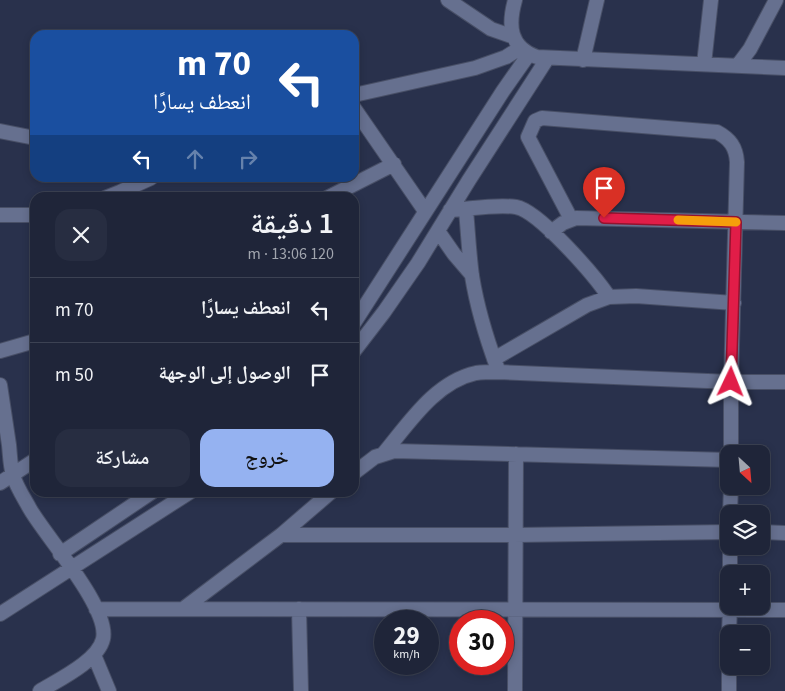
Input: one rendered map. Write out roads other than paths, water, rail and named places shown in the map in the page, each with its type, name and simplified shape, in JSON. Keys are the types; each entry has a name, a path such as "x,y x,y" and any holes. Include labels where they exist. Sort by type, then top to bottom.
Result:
{"street":[{"path":"448,0 521,47 547,59 785,68"},
{"path":"359,307 425,211 502,91 521,47 511,22 515,0"},
{"path":"583,60 597,0"},
{"path":"704,64 711,0"},
{"path":"738,65 750,49 776,0"},
{"path":"359,94 475,68 506,57 521,47"},
{"path":"359,344 384,312 547,59"},
{"path":"359,115 425,211"},
{"path":"570,219 528,136 535,122 542,118 717,132 726,136 732,143 736,152 736,222 731,445"},
{"path":"0,131 30,137"},
{"path":"359,182 394,164"},
{"path":"120,192 142,182"},
{"path":"339,192 359,182"},
{"path":"450,210 517,207 533,214 589,270 609,297"},
{"path":"466,210 472,275 485,332 496,365"},
{"path":"0,215 30,214"},
{"path":"551,232 570,219 586,218 785,223"},
{"path":"438,230 454,254 472,275"},
{"path":"384,453 427,402 443,388 496,365 587,305 609,297 636,296 734,303"},
{"path":"0,351 30,342"},
{"path":"496,365 731,382 785,382"},
{"path":"0,384 13,475 30,509 60,554 72,568 96,609 103,629 103,638 94,655 40,691"},
{"path":"359,469 384,453 403,451 720,460"},
{"path":"515,691 516,454"},
{"path":"0,483 30,463"},
{"path":"60,554 145,497"},
{"path":"0,614 182,497"},
{"path":"183,608 281,535 325,497"},
{"path":"281,535 516,535 720,532"},
{"path":"770,532 785,533"},
{"path":"96,609 720,608"},
{"path":"299,609 301,691"},
{"path":"770,609 785,610"},
{"path":"94,655 109,691"},
{"path":"729,675 729,691"}]}
